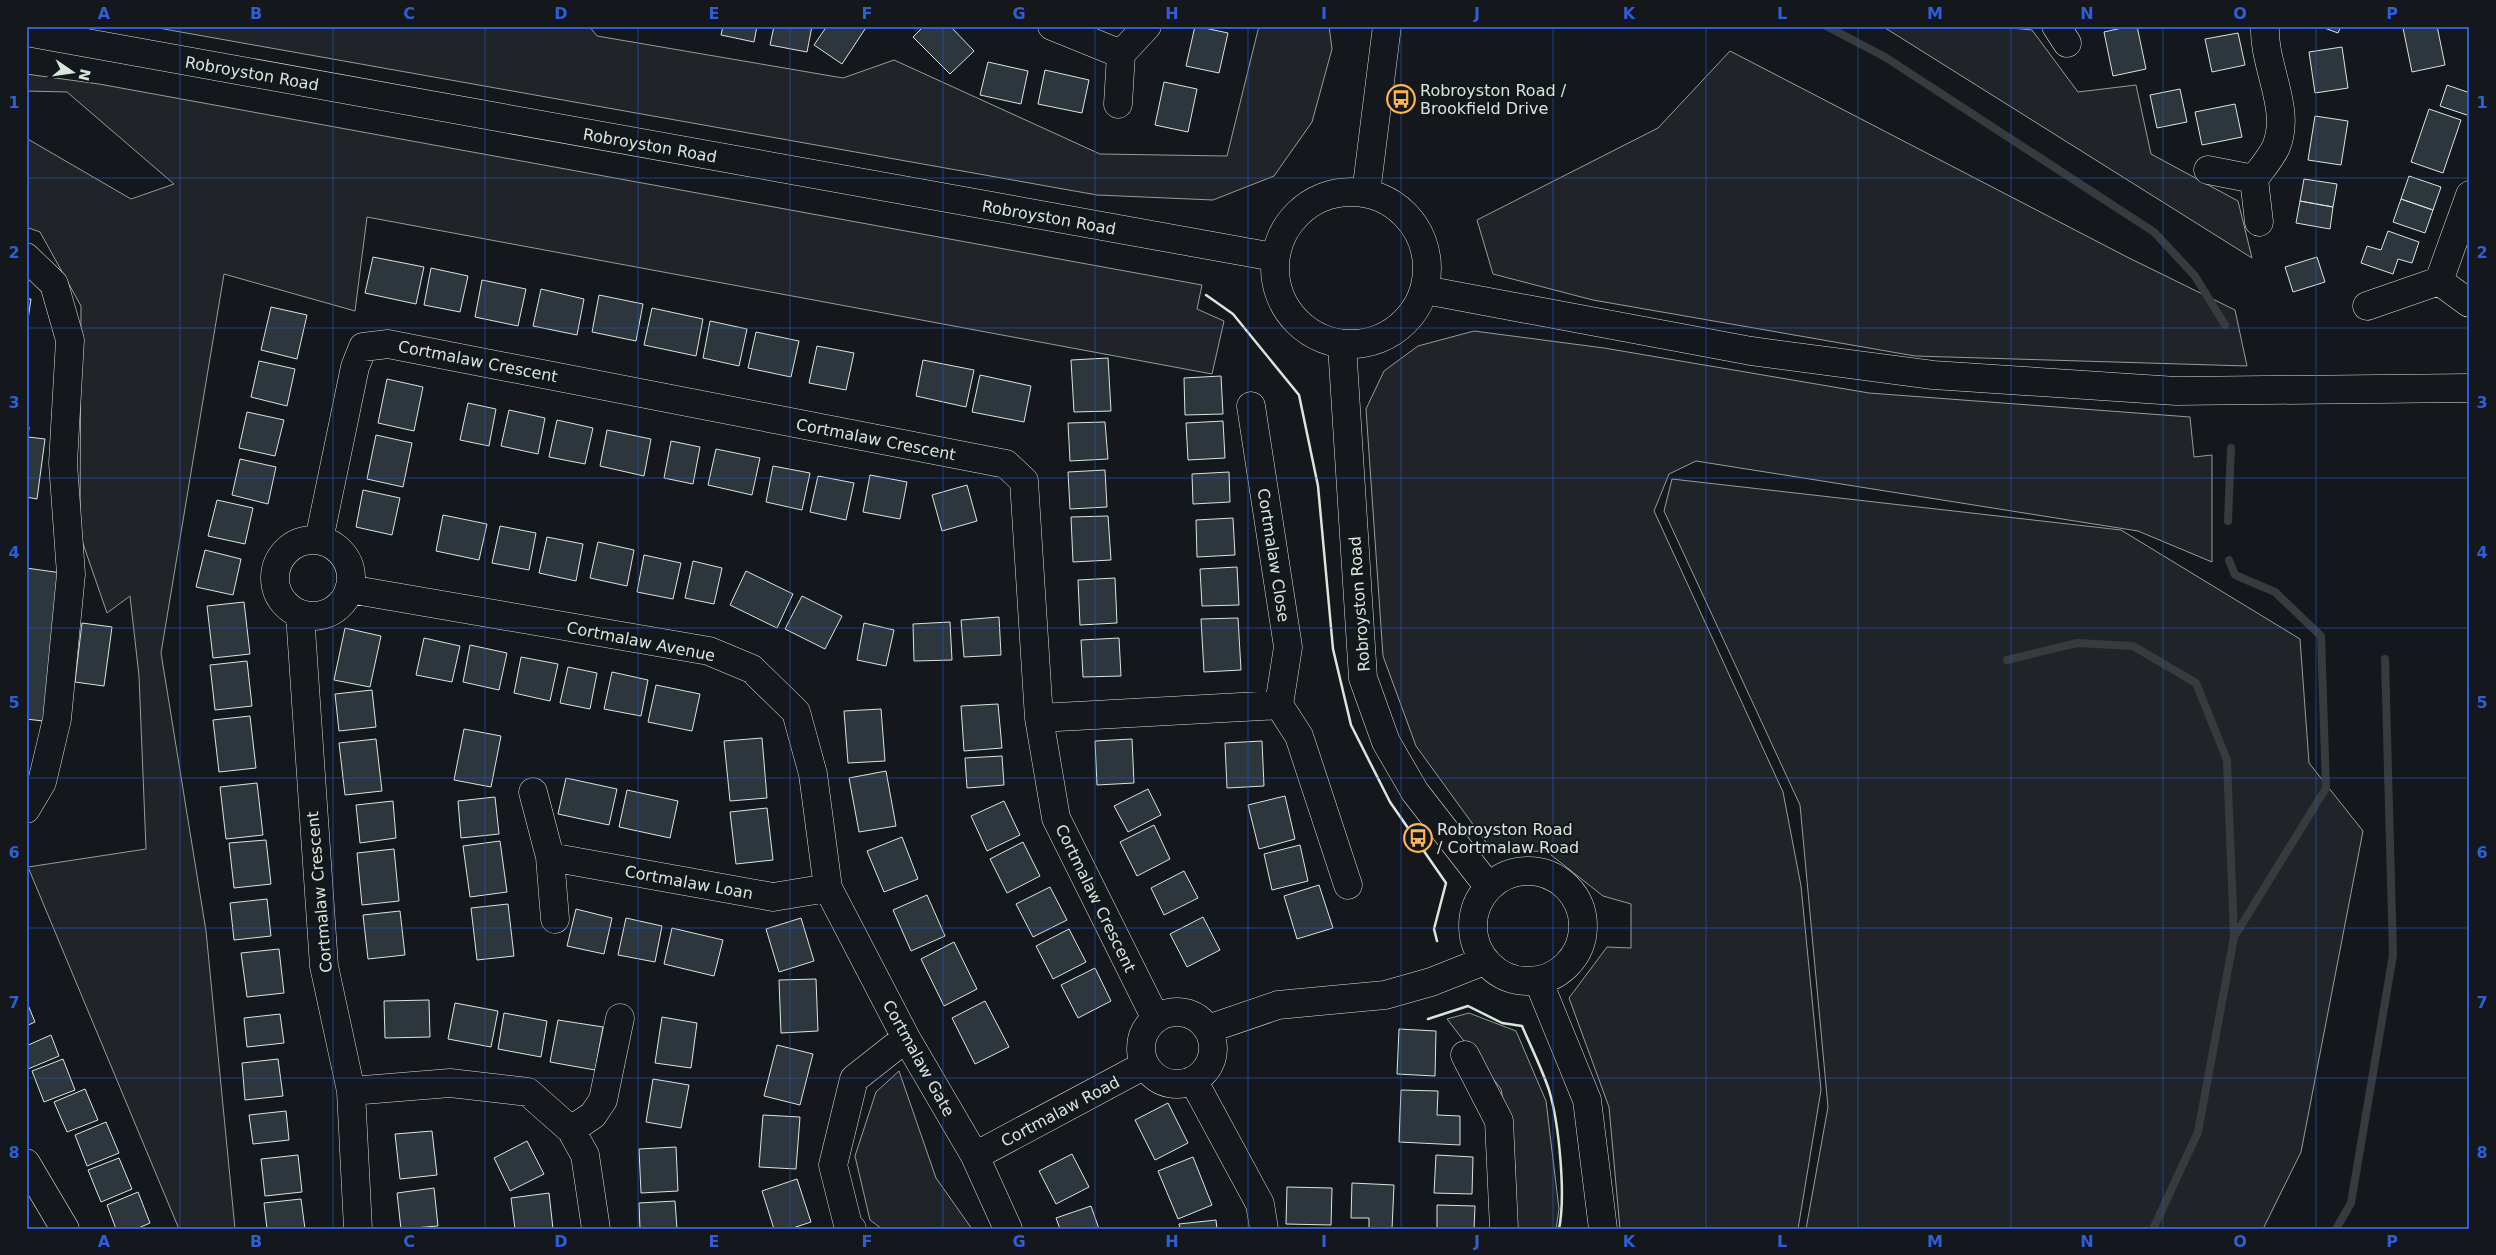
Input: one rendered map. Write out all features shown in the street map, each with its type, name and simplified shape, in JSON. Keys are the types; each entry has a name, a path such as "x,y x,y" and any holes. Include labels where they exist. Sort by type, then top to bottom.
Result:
{"street":[{"path":"1052,26 1121,54"},
{"path":"1118,104 1121,54 1147,26"},
{"path":"1366,192 1386,26"},
{"path":"2259,222 2254,179 2276,146 2281,110 2264,44 2265,26"},
{"name":"Robroyston Road","path":"26,32 1274,258"},
{"path":"2208,170 2254,179"},
{"path":"1366,192 1401,209 1426,250 1425,290 1414,313 1387,336 1360,345 1342,345 1306,331 1278,294 1274,258 1288,223 1324,195 1366,192"},
{"path":"2440,281 2470,196"},
{"path":"26,257 54,284 70,340 63,463 71,574 57,719 42,782 26,809"},
{"path":"2440,281 2469,303"},
{"path":"2367,306 2440,281"},
{"path":"1425,290 1751,351 1933,375 2176,391 2470,388"},
{"name":"Cortmalaw Crescent","path":"319,540 355,366 364,347 388,344 1006,464 1024,481 1039,718 1056,818 1156,1019"},
{"name":"Robroyston Road","path":"1342,345 1363,678 1386,742 1415,792 1488,886"},
{"name":"Cortmalaw Close","path":"1251,406 1288,647 1279,705"},
{"path":"306,540 319,540 331,544 341,552 348,563 351,576 349,589 344,600 336,609 312,616 300,614 289,608 281,598 276,587 275,575 278,562 294,544 306,540"},
{"name":"Cortmalaw Avenue","path":"349,589 709,650 752,669 796,712 813,774 828,888"},
{"name":"Cortmalaw Crescent","path":"300,614 324,966 351,1091 358,1229"},
{"path":"1039,718 1279,705 1299,736 1348,885"},
{"path":"533,792 550,858 555,919"},
{"name":"Cortmalaw Loan","path":"550,858 773,898 828,888"},
{"path":"1532,871 1550,875 1564,883 1583,912 1584,924 1576,956 1567,968 1538,980 1514,981 1497,974 1484,961 1472,937 1474,916 1488,886 1514,872 1532,871"},
{"name":"Cortmalaw Gate","path":"828,888 906,1038 975,1156 1008,1229"},
{"path":"1208,1030 1278,1004 1385,995 1431,982 1484,961"},
{"path":"1538,980 1587,1100 1603,1229"},
{"path":"1184,1013 1200,1020 1208,1030 1212,1040 1210,1064 1203,1073 1193,1080 1182,1084 1166,1082 1152,1074 1146,1065 1142,1050 1144,1035 1156,1019 1167,1014 1184,1013"},
{"path":"571,1130 593,1115 602,1100 620,1018"},
{"path":"852,1229 848,1225 833,1165 854,1079 906,1038"},
{"path":"1465,1055 1499,1121 1504,1229"},
{"name":"Cortmalaw Road","path":"975,1156 1146,1065"},
{"path":"1193,1080 1260,1204 1264,1229"},
{"path":"351,1091 450,1083 528,1092 571,1130 585,1155 596,1229"},
{"path":"26,1163 65,1229"}],"shaded area":[{"path":"147,26 589,26 597,36 843,78 894,60 1100,154 1227,156 1259,26 1329,26 1332,49 1312,122 1274,176 1213,200 1097,195"},
{"path":"1882,26 1990,26 2032,30 2078,92 2136,85 2151,154 2238,201 2252,258"},
{"path":"1730,51 2127,257 2235,310 2247,366 1915,356 1593,300 1493,274 1477,220 1658,128"},
{"path":"26,74 99,84 1202,285 1197,309 1224,321 1212,374 367,217 355,311 224,274 161,653 206,931 235,1229 179,1229 28,867 146,849 139,676 130,596 107,613 80,535 81,306 40,232 26,227 26,138 131,199 174,184 67,92 26,91"},
{"path":"1474,331 1604,348 1869,393 2190,417 2194,457 2212,455 2212,562 2138,531 1696,461 1669,474 1654,511 1783,792 1801,886 1821,1090 1798,1229 1620,1229 1609,1107 1569,998 1607,947 1631,948 1631,904 1603,896 1546,851 1493,852 1416,746 1383,656 1366,409 1384,371 1418,346"},
{"path":"1672,479 2121,530 2300,639 2309,763 2363,831 2301,1152 2263,1229 1806,1229 1828,1107 1800,805 1664,511"},
{"path":"1469,1013 1516,1031 1546,1101 1559,1209 1556,1229 1513,1229 1515,1166 1501,1089 1447,1019"},
{"path":"899,1071 936,1178 972,1229 882,1229 870,1220 855,1156 876,1092"}],"building":[{"path":"723,26 757,26 754,42 721,35"},
{"path":"774,26 812,26 807,52 770,45"},
{"path":"827,26 867,26 842,64 814,45"},
{"path":"924,26 950,26 974,51 950,74 913,37"},
{"path":"1195,26 1228,33 1219,73 1186,66"},
{"path":"2137,26 2146,69 2113,76 2104,32"},
{"path":"2319,26 2341,26 2338,33"},
{"path":"2410,26 2437,26 2445,65 2412,72 2403,28"},
{"path":"2238,33 2245,65 2212,72 2205,39"},
{"path":"2342,47 2348,88 2315,93 2309,52"},
{"path":"988,62 1028,71 1021,104 980,95"},
{"path":"1045,70 1089,80 1082,113 1038,104"},
{"path":"1164,82 1197,89 1188,132 1155,125"},
{"path":"2447,85 2470,93 2470,116 2440,106"},
{"path":"2180,89 2187,122 2157,128 2150,95"},
{"path":"2235,104 2242,137 2202,145 2195,112"},
{"path":"2429,109 2461,120 2443,173 2411,162"},
{"path":"2315,116 2348,121 2341,165 2308,160"},
{"path":"2409,176 2441,187 2433,210 2401,199"},
{"path":"2304,179 2337,184 2333,207 2300,201"},
{"path":"2401,199 2433,210 2425,233 2393,222"},
{"path":"2300,201 2333,207 2330,229 2296,223"},
{"path":"2388,231 2419,242 2412,263 2398,259 2393,274 2361,263 2367,246 2381,250"},
{"path":"373,257 424,267 416,304 365,293"},
{"path":"2317,257 2325,282 2293,292 2285,267"},
{"path":"431,268 468,276 460,312 424,305"},
{"path":"482,280 526,289 518,326 475,317"},
{"path":"541,289 584,299 577,335 533,326"},
{"path":"599,295 643,304 636,341 592,332"},
{"path":"26,299 31,299 26,333"},
{"path":"271,307 307,315 297,359 261,350"},
{"path":"652,308 703,319 696,356 644,345"},
{"path":"710,321 747,329 739,366 703,358"},
{"path":"756,332 799,341 791,377 748,368"},
{"path":"817,346 854,353 846,390 809,383"},
{"path":"1108,358 1111,411 1074,412 1071,360"},
{"path":"923,360 974,370 966,407 916,396"},
{"path":"259,361 295,369 287,406 251,397"},
{"path":"980,375 1031,386 1024,422 972,412"},
{"path":"1221,376 1223,414 1185,415 1184,378"},
{"path":"387,379 423,387 414,431 378,423"},
{"path":"468,403 496,409 489,446 460,440"},
{"path":"509,410 545,418 538,454 501,446"},
{"path":"247,412 284,420 275,456 239,448"},
{"path":"557,420 593,428 585,464 549,457"},
{"path":"1223,421 1225,458 1188,460 1186,423"},
{"path":"1105,422 1108,459 1070,461 1068,423"},
{"path":"26,427 29,427 28,437 45,439 37,499 26,497"},
{"path":"607,430 651,439 644,476 600,466"},
{"path":"376,435 412,443 403,487 367,479"},
{"path":"671,441 700,447 693,484 664,478"},
{"path":"716,449 760,458 752,495 708,485"},
{"path":"240,459 276,467 268,504 232,495"},
{"path":"773,466 810,473 802,510 766,502"},
{"path":"1105,470 1107,507 1070,509 1068,472"},
{"path":"1229,472 1230,502 1193,504 1192,474"},
{"path":"870,475 907,482 900,519 863,512"},
{"path":"818,476 854,483 846,520 810,512"},
{"path":"967,485 977,521 942,531 932,495"},
{"path":"363,490 400,498 392,535 356,527"},
{"path":"217,500 253,508 245,544 208,536"},
{"path":"443,515 487,524 479,560 436,551"},
{"path":"1108,516 1111,560 1073,562 1071,517"},
{"path":"1233,518 1235,555 1197,557 1196,520"},
{"path":"500,526 536,533 529,570 492,563"},
{"path":"547,537 583,544 576,581 539,573"},
{"path":"598,542 634,550 627,586 590,578"},
{"path":"205,550 241,559 233,595 196,587"},
{"path":"644,555 681,563 673,599 637,592"},
{"path":"693,561 722,568 714,604 685,598"},
{"path":"1237,567 1239,605 1202,606 1200,569"},
{"path":"26,568 62,573 43,721 26,719"},
{"path":"746,571 793,594 777,628 730,605"},
{"path":"1115,578 1117,623 1080,625 1078,580"},
{"path":"802,596 842,616 825,649 785,629"},
{"path":"244,602 250,654 213,658 207,606"},
{"path":"999,617 1001,655 964,657 961,620"},
{"path":"1238,618 1241,670 1204,672 1201,619"},
{"path":"950,622 952,660 914,661 913,624"},
{"path":"82,623 112,627 104,686 75,682"},
{"path":"864,623 894,630 886,666 857,660"},
{"path":"345,628 381,636 370,687 334,680"},
{"path":"424,638 460,646 452,682 416,675"},
{"path":"1119,638 1121,676 1083,677 1081,640"},
{"path":"470,645 507,653 499,690 463,682"},
{"path":"521,657 558,664 550,701 514,693"},
{"path":"247,661 252,706 215,710 210,665"},
{"path":"568,667 597,673 590,709 560,703"},
{"path":"612,672 648,680 641,716 604,709"},
{"path":"656,685 700,694 692,731 648,722"},
{"path":"372,690 376,727 339,731 335,694"},
{"path":"998,704 1002,748 964,751 961,706"},
{"path":"881,709 885,761 848,763 844,711"},
{"path":"250,716 256,768 219,772 213,720"},
{"path":"464,729 501,736 491,787 454,780"},
{"path":"762,738 767,798 730,801 724,741"},
{"path":"376,739 382,791 345,795 339,743"},
{"path":"1132,739 1134,783 1097,785 1095,741"},
{"path":"1262,741 1264,786 1227,788 1225,743"},
{"path":"1002,756 1004,785 967,788 965,758"},
{"path":"886,771 896,826 859,832 849,778"},
{"path":"566,778 617,789 609,825 558,814"},
{"path":"257,783 263,835 226,839 220,787"},
{"path":"1148,789 1161,815 1128,832 1114,806"},
{"path":"627,790 678,801 670,838 619,827"},
{"path":"1285,796 1295,839 1259,849 1248,805"},
{"path":"495,797 499,834 461,838 458,801"},
{"path":"393,801 396,838 360,843 356,805"},
{"path":"1004,801 1020,835 987,851 971,816"},
{"path":"767,808 773,860 736,864 730,812"},
{"path":"1154,825 1170,859 1137,876 1120,842"},
{"path":"902,837 918,879 884,892 867,851"},
{"path":"266,840 271,884 234,888 229,843"},
{"path":"500,841 507,892 470,897 463,846"},
{"path":"1023,842 1040,876 1007,893 990,859"},
{"path":"1300,845 1308,881 1272,890 1264,854"},
{"path":"394,849 399,901 362,905 357,853"},
{"path":"1184,871 1198,898 1164,915 1151,888"},
{"path":"1319,885 1333,928 1297,939 1284,896"},
{"path":"1050,887 1067,920 1033,937 1016,904"},
{"path":"927,895 945,936 911,951 893,910"},
{"path":"267,899 271,936 234,940 230,903"},
{"path":"508,904 514,956 477,960 471,908"},
{"path":"576,909 612,918 604,954 567,946"},
{"path":"400,911 405,955 368,959 363,915"},
{"path":"1203,917 1220,950 1187,967 1170,934"},
{"path":"626,918 662,926 655,962 618,955"},
{"path":"801,918 814,961 779,972 766,929"},
{"path":"672,928 723,940 714,976 664,964"},
{"path":"1069,929 1086,962 1053,979 1036,946"},
{"path":"954,942 977,989 944,1006 921,959"},
{"path":"279,949 284,993 247,997 241,953"},
{"path":"1095,968 1111,1001 1078,1018 1061,985"},
{"path":"816,979 818,1031 781,1033 779,980"},
{"path":"26,1000 35,1022 26,1026"},
{"path":"429,1000 430,1037 385,1038 384,1001"},
{"path":"985,1001 1009,1047 975,1064 952,1018"},
{"path":"455,1003 498,1011 491,1047 448,1039"},
{"path":"504,1013 547,1021 541,1057 498,1049"},
{"path":"280,1014 284,1043 247,1047 244,1018"},
{"path":"662,1017 697,1023 691,1068 655,1063"},
{"path":"558,1020 603,1027 595,1070 550,1062"},
{"path":"1399,1029 1436,1031 1435,1076 1397,1074"},
{"path":"51,1035 59,1056 28,1069 26,1046"},
{"path":"777,1045 813,1054 800,1105 764,1096"},
{"path":"63,1059 75,1090 44,1102 32,1071"},
{"path":"278,1059 283,1096 245,1100 242,1063"},
{"path":"653,1079 689,1085 681,1128 646,1122"},
{"path":"85,1089 98,1120 67,1132 54,1102"},
{"path":"1401,1090 1438,1091 1437,1115 1460,1116 1460,1145 1399,1142"},
{"path":"1168,1103 1188,1143 1155,1160 1135,1120"},
{"path":"286,1111 289,1140 253,1144 249,1115"},
{"path":"763,1115 800,1117 796,1169 759,1167"},
{"path":"106,1122 119,1153 87,1166 75,1135"},
{"path":"432,1131 437,1175 400,1179 395,1134"},
{"path":"527,1141 544,1174 510,1191 494,1158"},
{"path":"676,1147 678,1191 641,1193 639,1149"},
{"path":"1072,1154 1089,1187 1056,1204 1039,1171"},
{"path":"298,1155 302,1192 265,1196 261,1159"},
{"path":"1436,1155 1473,1157 1472,1194 1434,1193"},
{"path":"1193,1157 1212,1205 1178,1219 1158,1171"},
{"path":"119,1158 132,1189 101,1202 88,1170"},
{"path":"797,1179 811,1222 790,1229 774,1229 762,1191"},
{"path":"1352,1183 1394,1185 1392,1229 1369,1229 1369,1218 1351,1218"},
{"path":"1287,1187 1332,1188 1331,1225 1286,1224"},
{"path":"434,1188 438,1226 401,1229 397,1193"},
{"path":"138,1192 150,1223 136,1229 116,1229 107,1205"},
{"path":"549,1193 553,1229 515,1229 511,1198"},
{"path":"301,1199 305,1229 267,1229 264,1203"},
{"path":"675,1201 677,1229 640,1229 639,1203"},
{"path":"1437,1205 1475,1206 1474,1229 1437,1229"},
{"path":"1091,1206 1099,1229 1060,1229 1056,1218"},
{"path":"1216,1220 1217,1229 1180,1229 1179,1224"}],"waterway":[{"path":"1826,26 1885,57 2154,232 2195,276 2225,325"},
{"path":"2228,521 2231,448"},
{"path":"2153,1229 2198,1132 2234,937 2326,788 2321,636 2275,592 2235,575 2229,560"},
{"path":"2007,660 2077,643 2133,646 2196,683 2227,760 2234,937"},
{"path":"2336,1229 2351,1203 2393,955 2385,659"}],"wall":[{"path":"1206,295 1233,314 1299,395 1318,486 1333,649 1351,725 1390,802 1446,883 1434,929 1437,941"},
{"path":"1428,1019 1468,1006 1502,1023 1522,1026 1540,1066 1553,1104 1562,1179 1559,1229"}],"place":[{"name":"Robroyston Road / Brookfield Drive","path":"1401,99"},
{"name":"Robroyston Road / Cortmalaw Road","path":"1418,838"}]}
